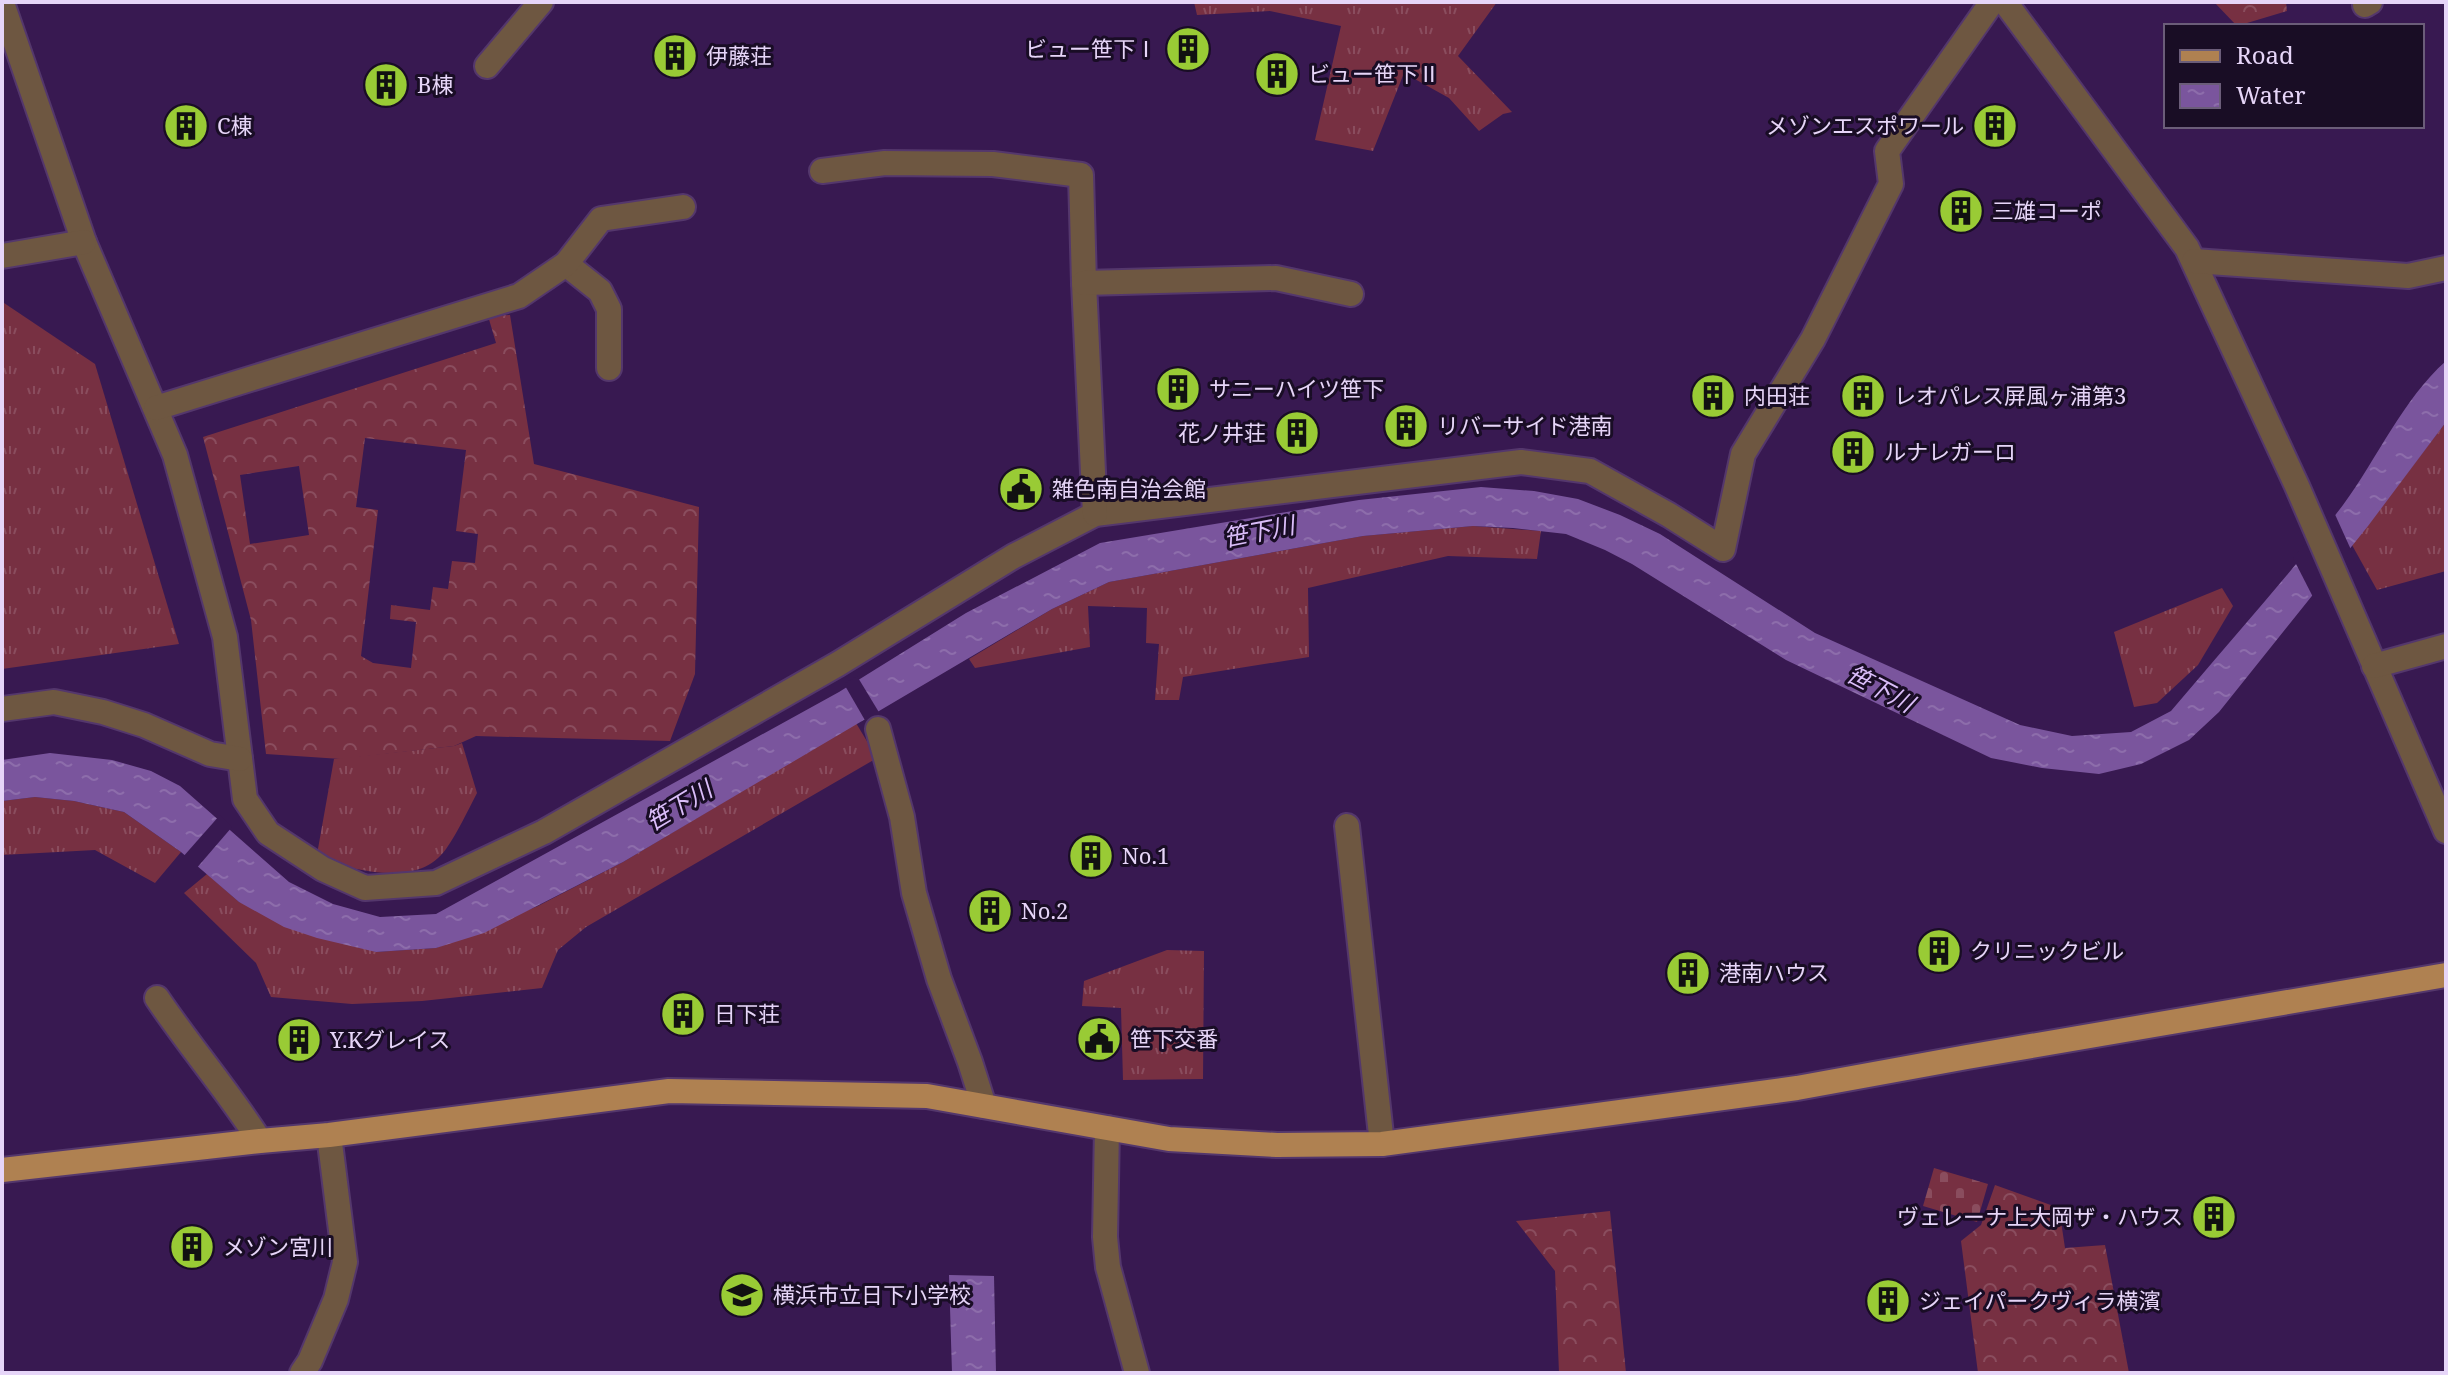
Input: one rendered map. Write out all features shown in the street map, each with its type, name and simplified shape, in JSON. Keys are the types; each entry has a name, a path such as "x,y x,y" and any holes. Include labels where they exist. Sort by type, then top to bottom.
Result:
{"main road":[{"path":"2,1170 329,1135 669,1091 927,1096 1184,1140 1277,1145 1382,1144 1797,1088 2446,975"}],"street":[{"path":"487,66 541,2"},
{"path":"2,3 84,242 175,455 225,637 245,799 268,833 323,869 365,888 436,883 544,832 838,664 1014,556 1095,514 1521,462 1590,471 1723,549 1743,454 1813,339 1891,184 1887,151 1992,2"},
{"path":"2005,2 2178,235 2194,261 2297,486 2446,831"},
{"path":"822,171 885,163 993,164 1081,175 1095,514"},
{"path":"156,408 519,296 566,264 601,219 683,207"},
{"path":"2,256 84,242"},
{"path":"2194,261 2408,276 2446,268"},
{"path":"566,264 600,291 609,309 609,368"},
{"path":"1084,283 1276,278 1351,294"},
{"path":"2374,666 2446,646"},
{"path":"2,709 54,702 103,712 144,725 210,754 240,759"},
{"path":"878,729 902,817 914,893 939,979 984,1106"},
{"path":"1347,826 1382,1144"},
{"path":"157,998 186,1042 235,1102 260,1141"},
{"path":"1107,1128 1105,1237 1108,1267 1137,1373"},
{"path":"302,1373 336,1299 345,1262 329,1135"}],"green space":[{"path":"1194,2 1497,2 1458,56 1512,112 1503,114 1479,131 1449,98 1404,73 1373,151 1315,140 1341,26 1270,11 1197,15"},
{"path":"2214,2 2286,2 2287,11 2235,24"},
{"path":"4,303 95,364 179,644 2,669"},
{"path":"510,315 534,464 699,507 695,674 670,741 476,736 454,746 341,759 266,754 251,620 203,437 496,343 488,316","holes":["365,438 466,450 456,531 478,534 475,563 452,561 448,589 433,587 430,610 391,605 390,619 416,622 411,668 373,663 361,656 378,510 356,507","299,466 309,535 250,544 240,475"]},
{"path":"2446,422 2446,571 2377,590 2352,545"},
{"path":"1473,526 1541,531 1537,559 1448,556 1308,588 1309,657 1183,677 1179,700 1155,700 1159,644 1146,643 1147,608 1088,606 1090,647 975,668 969,659 1052,609 1109,582 1363,536"},
{"path":"2222,588 2233,606 2198,665 2157,703 2134,707 2114,632"},
{"path":"856,723 877,758 586,927 558,950 542,988 422,1001 352,1004 271,997 256,963 184,893 207,874 239,902 376,952 436,948 538,906 623,862"},
{"path":"462,743 477,793 446,849 434,862 402,873 385,873 316,860 334,759"},
{"path":"35,797 74,801 124,812 181,852 155,883 95,850 2,855 2,801"},
{"path":"1167,950 1204,951 1203,1079 1123,1080 1121,1008 1082,1006 1084,981"},
{"path":"1934,1168 1988,1184 1977,1222 1923,1206"},
{"path":"1995,1185 2059,1208 2065,1248 2105,1245 2129,1373 1978,1373 1961,1241 1981,1225"},
{"path":"1610,1211 1626,1373 1559,1373 1555,1271 1516,1221"}],"water":[{"name":"笹下川","path":"2446,361 2446,422 2368,526 2219,712 2189,740 2141,764 2099,774 2042,768 1991,758 1786,660 1632,564 1566,534 1473,526 1363,536 1109,582 1052,609 623,862 484,933 436,948 376,952 284,927 239,902 181,852 124,812 74,801 35,797 2,801 2,760 50,753 112,760 151,771 180,786 289,882 333,904 380,917 436,914 839,692 966,613 1100,543 1359,500 1481,487 1534,491 1578,499 1620,515 1660,534 1815,633 2020,725 2072,736 2131,732 2171,711 2270,596 2343,505 2403,411"},
{"path":"949,1275 994,1276 996,1373 952,1373"}],"pier":[{"path":"2333,510 2352,552 2314,599 2293,558"},
{"path":"857,676 880,714 866,722 844,684"},
{"path":"220,815 232,827 195,870 182,858"}],"place":[{"name":"ビュー笹下Ⅰ","path":"1188,49"},
{"name":"伊藤荘","path":"675,56"},
{"name":"ビュー笹下Ⅱ","path":"1277,74"},
{"name":"B棟","path":"386,85"},
{"name":"C棟","path":"186,126"},
{"name":"メゾンエスポワール","path":"1995,126"},
{"name":"三雄コーポ","path":"1961,211"},
{"name":"サニーハイツ笹下","path":"1178,389"},
{"name":"内田荘","path":"1713,396"},
{"name":"レオパレス屏風ヶ浦第3","path":"1863,396"},
{"name":"リバーサイド港南","path":"1406,426"},
{"name":"花ノ井荘","path":"1297,433"},
{"name":"ルナレガーロ","path":"1853,452"},
{"name":"雑色南自治会館","path":"1021,489"},
{"name":"No.1","path":"1091,856"},
{"name":"No.2","path":"990,911"},
{"name":"クリニックビル","path":"1939,951"},
{"name":"港南ハウス","path":"1688,973"},
{"name":"日下荘","path":"683,1014"},
{"name":"笹下交番","path":"1099,1039"},
{"name":"Y.Kグレイス","path":"299,1040"},
{"name":"ヴェレーナ上大岡ザ・ハウス","path":"2214,1217"},
{"name":"メゾン宮川","path":"192,1247"},
{"name":"横浜市立日下小学校","path":"742,1295"},
{"name":"ジェイパークヴィラ横濱","path":"1888,1301"}]}
